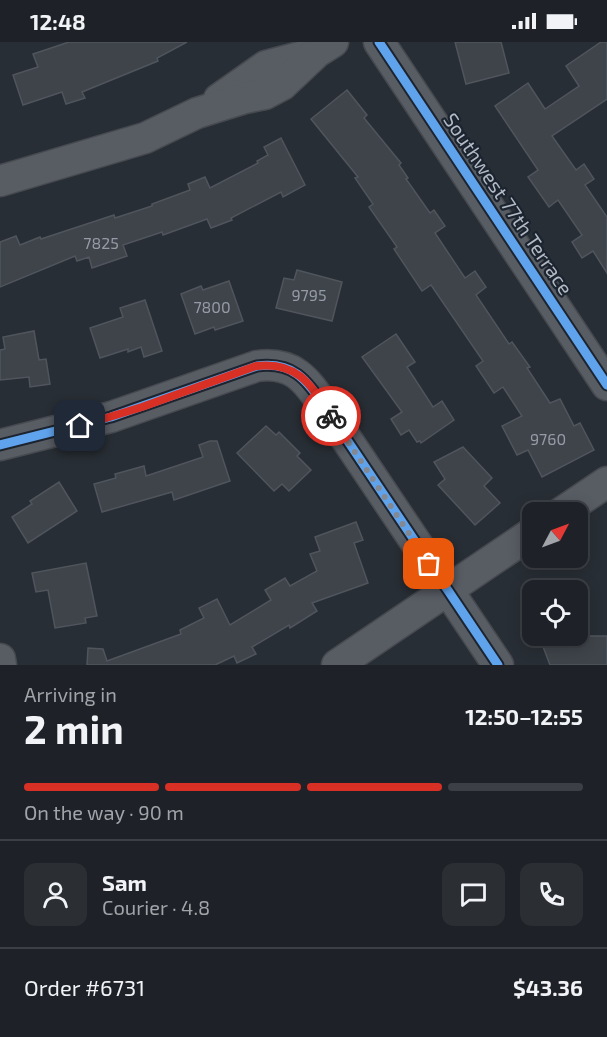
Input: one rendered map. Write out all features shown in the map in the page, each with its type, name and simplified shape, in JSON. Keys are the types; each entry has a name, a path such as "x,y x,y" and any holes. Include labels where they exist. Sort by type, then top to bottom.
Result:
{"street":[{"name":"Southwest 77th Terrace","path":"379,42 607,385"},
{"path":"0,181 145,138 197,113 273,91 282,86 325,47"},
{"path":"0,445 111,417 256,366 281,366 298,373 329,413 498,665"},
{"path":"577,502 607,482"},
{"path":"337,665 522,540"},
{"path":"0,659 1,665"}],"building":[{"path":"69,42 187,42 157,58 158,61 82,92 85,98 66,104 62,92 23,105 13,75 38,67 33,54"},
{"path":"455,42 501,42 509,73 466,84"},
{"path":"601,42 607,42 607,99 552,136 576,170 584,164 594,179 585,185 607,217 607,273 593,251 582,258 572,242 582,235 558,200 549,207 528,177 538,170 495,106 528,83 545,109 579,86 566,66"},
{"path":"347,90 367,115 364,118 401,163 399,165 408,178 406,179 430,213 434,210 445,226 435,233 465,278 475,271 486,287 476,295 509,344 512,342 530,367 527,368 550,403 560,399 574,426 580,423 594,450 542,477 528,450 517,455 502,426 522,416 503,387 494,393 476,366 483,361 431,285 422,291 394,249 397,247 369,207 373,204 355,178 358,177 311,119"},
{"path":"281,138 305,185 283,197 281,192 231,218 232,220 211,228 207,219 163,235 162,232 123,245 127,256 92,268 89,257 77,261 75,256 0,287 0,242 16,236 20,245 114,215 115,218 190,190 188,184 205,177 210,188 258,163 257,161 268,155 264,147"},
{"path":"297,270 342,282 332,321 276,308 284,278 294,280"},
{"path":"229,281 243,321 195,334 181,294 201,286 203,290"},
{"path":"145,300 162,351 144,357 141,347 100,358 90,328 123,317 120,308"},
{"path":"34,331 39,360 46,359 50,384 30,387 29,377 0,380 0,350 5,349 3,337"},
{"path":"396,334 415,362 407,367 433,407 442,401 454,420 421,443 417,442 409,430 401,435 391,419 402,412 362,357"},
{"path":"266,426 276,435 279,432 300,453 297,456 311,470 289,491 282,484 274,491 237,453"},
{"path":"217,441 230,481 174,500 172,492 102,512 94,484 116,478 115,474 144,466 146,476 203,457 199,445"},
{"path":"463,447 492,478 484,486 500,503 475,525 438,485 445,479 434,462"},
{"path":"59,482 77,511 28,543 12,517 32,504 30,501"},
{"path":"356,522 363,540 354,543 368,583 312,603 317,611 252,647 256,654 237,663 234,656 215,665 87,665 88,648 103,649 107,661 181,634 180,630 204,618 199,608 217,599 230,625 271,600 265,590 285,578 290,586 317,571 310,554 320,551 315,537"},
{"path":"86,563 97,616 85,618 86,623 55,628 48,590 36,592 32,573"},
{"path":"588,636 607,636 607,665 550,665 543,646 588,646"}],"cycle path":[{"path":"379,42 607,385"},
{"path":"0,445 111,417 257,366 271,365 292,371 308,384 322,402 498,665"}],"way so far":[{"path":"331,416 429,564"}],"route":[{"path":"80,426 142,407 256,366 270,365 281,366 298,373 315,392 331,416"}]}
